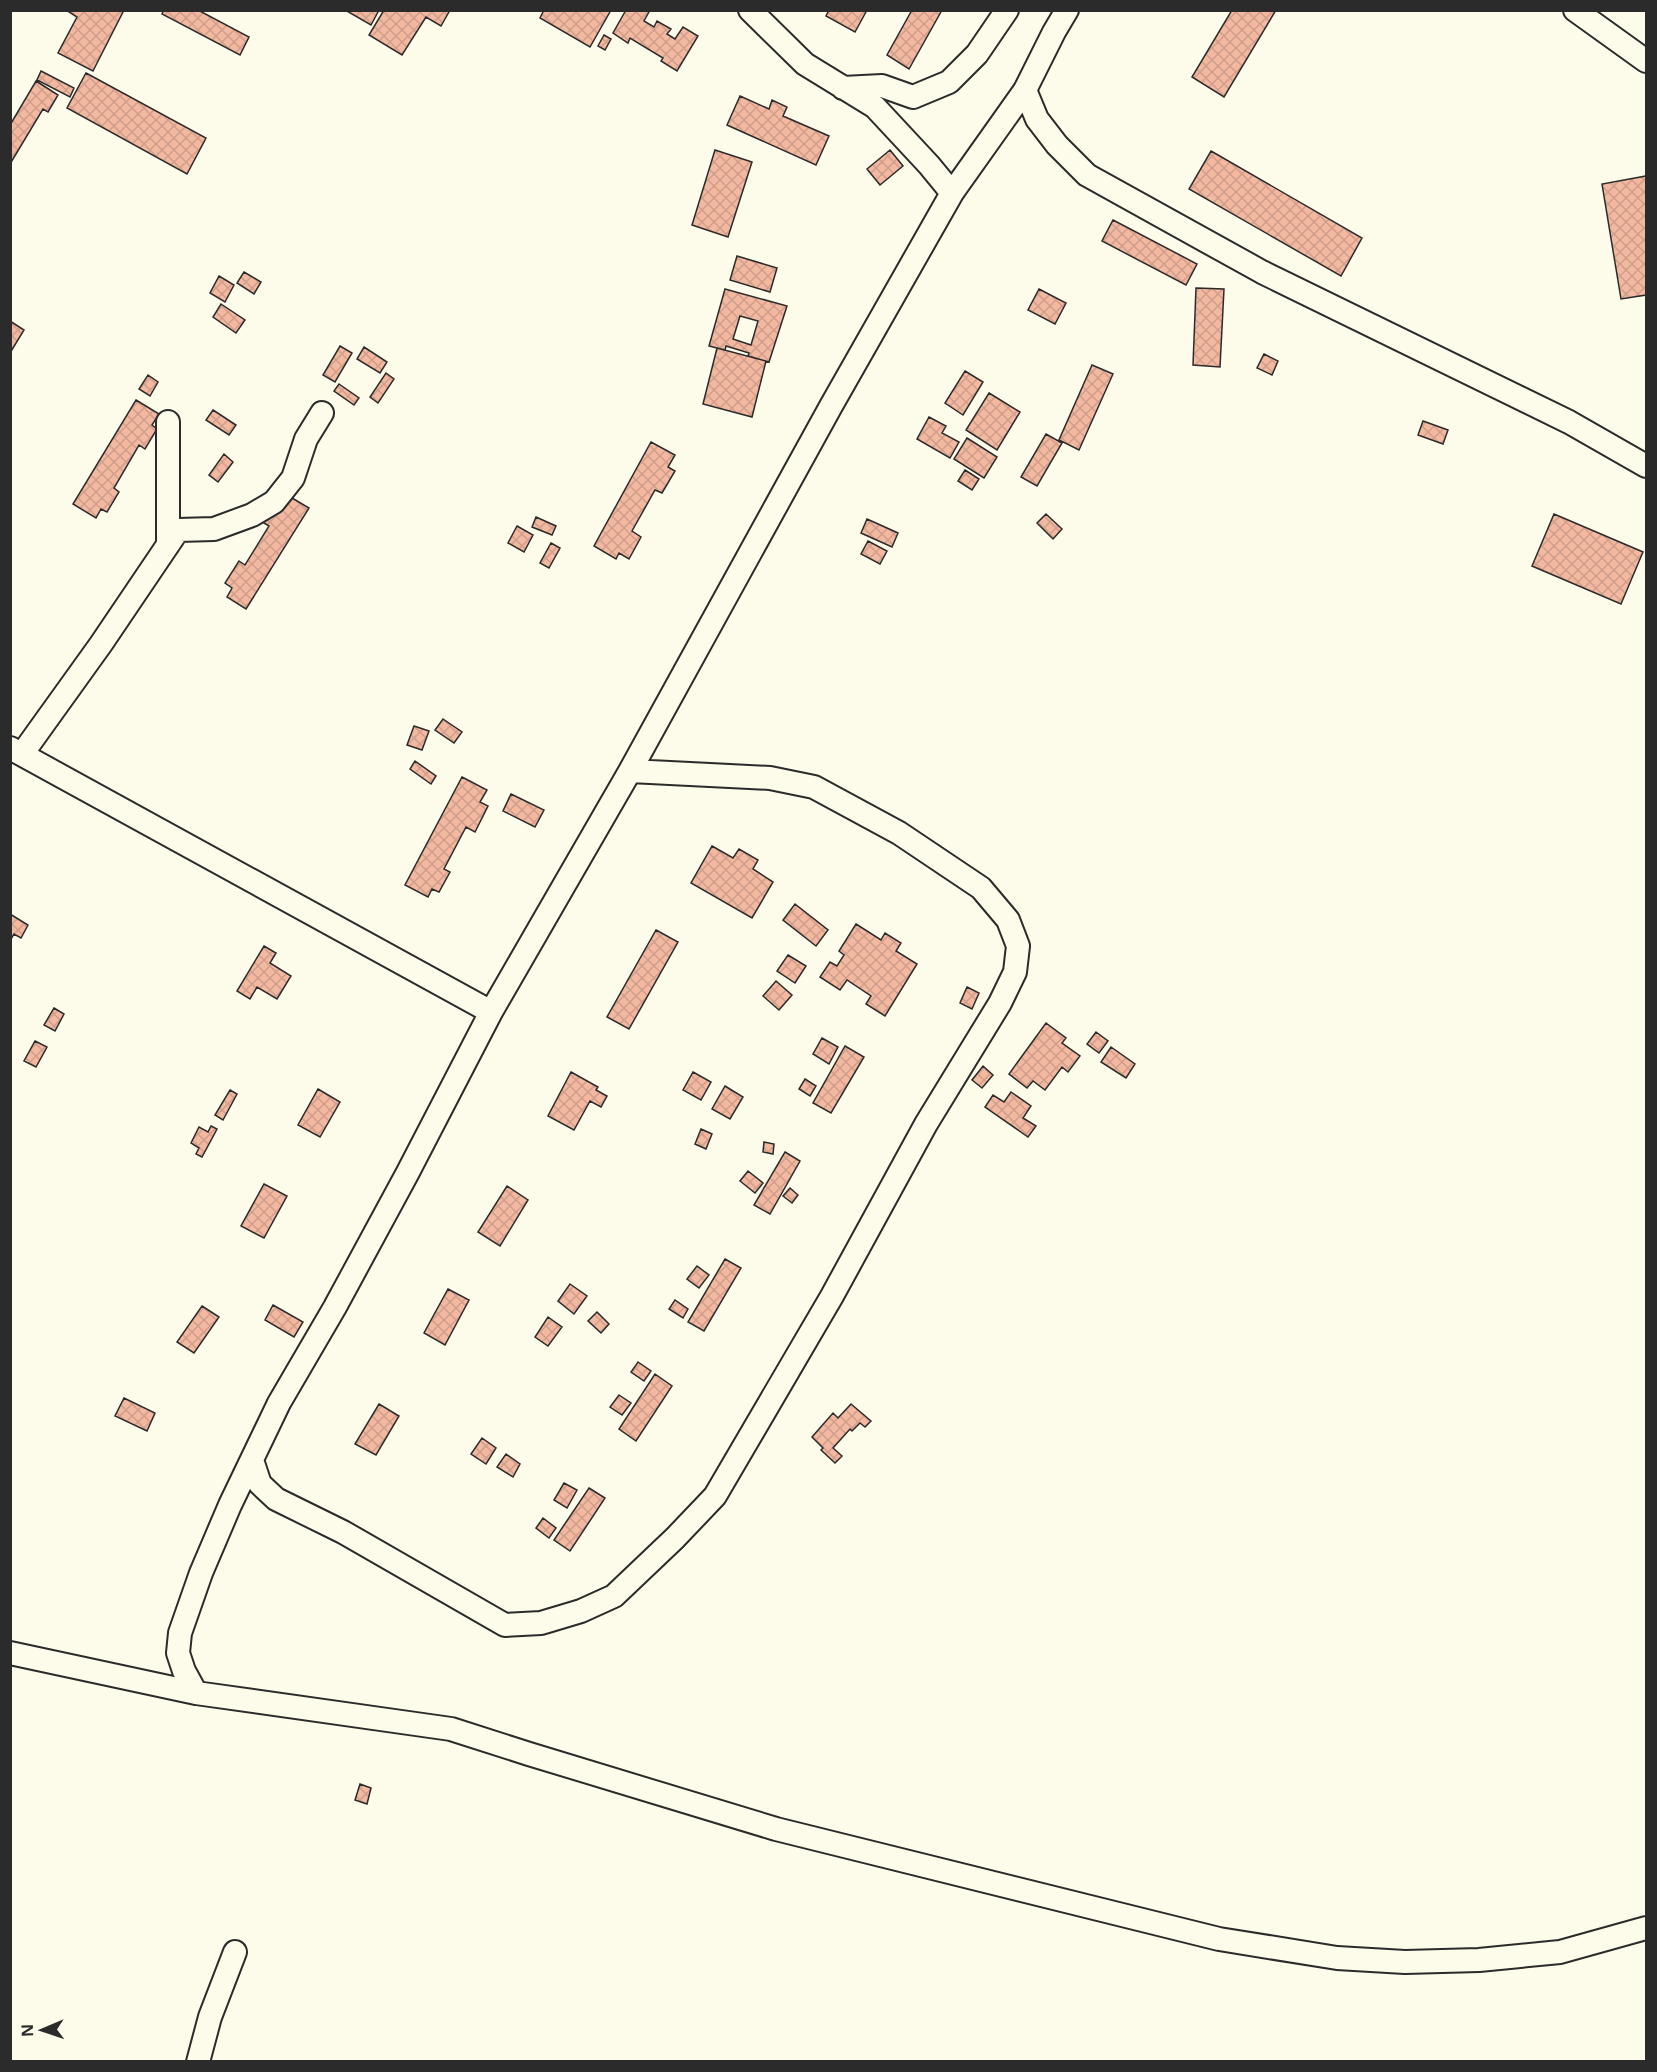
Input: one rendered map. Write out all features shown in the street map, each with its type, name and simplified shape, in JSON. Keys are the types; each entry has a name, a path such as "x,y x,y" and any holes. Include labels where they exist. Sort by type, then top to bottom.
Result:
{"street":[{"path":"843,88 882,86 913,97 949,82 978,54 1007,10"},
{"path":"196,1693 184,1671 178,1653 180,1634 201,1573 230,1505 279,1403 335,1307 491,1012 630,771 825,416 952,193 1025,90 1067,10"},
{"path":"1575,10 1647,62"},
{"path":"753,12 805,64 874,107 952,193"},
{"path":"1025,90 1037,119 1057,145 1087,176 1262,272 1569,422 1647,466"},
{"path":"322,413 306,439 294,478 274,502 252,515 214,529 178,530 101,644 16,751 491,1012"},
{"path":"168,422 168,545"},
{"path":"252,1460 260,1484 276,1499 343,1532 506,1625 542,1623 581,1611 614,1596 715,1496 832,1296 926,1124 1000,1004 1015,972 1018,946 1008,920 981,888 899,833 814,787 770,778 630,771"},
{"path":"10,1653 196,1693 451,1729 776,1829 1219,1938 1337,1959 1405,1962 1502,1958 1560,1952 1647,1928"},
{"path":"198,2061 210,2017 235,1952"}],"building":[{"path":"66,10 124,10 93,71 58,53 77,17"},
{"path":"164,10 198,10 249,37 240,55 162,14"},
{"path":"345,10 379,10 371,25"},
{"path":"384,10 450,10 441,26 426,17 402,55 369,35"},
{"path":"544,10 611,10 590,47 540,18"},
{"path":"626,10 650,10 644,21 654,27 657,21 671,29 667,34 675,39 683,27 698,36 677,71 661,61 663,58 630,38 628,43 613,33"},
{"path":"829,10 867,10 855,32 826,16"},
{"path":"912,10 942,10 909,69 887,55"},
{"path":"1232,10 1276,10 1224,97 1192,77"},
{"path":"604,35 611,39 605,50 598,46"},
{"path":"41,71 74,88 70,97 37,80"},
{"path":"86,73 206,138 187,174 67,108"},
{"path":"36,81 58,95 48,112 43,109 10,164 10,125"},
{"path":"740,96 769,109 772,100 787,107 783,116 829,136 816,165 727,125"},
{"path":"715,150 752,162 728,237 692,225"},
{"path":"890,150 903,166 880,185 867,169"},
{"path":"1211,151 1362,238 1341,276 1189,189"},
{"path":"1646,176 1646,295 1621,299 1602,184"},
{"path":"1113,220 1197,264 1186,285 1102,241"},
{"path":"737,256 777,268 770,292 730,280"},
{"path":"244,272 261,282 254,294 237,283"},
{"path":"219,276 234,285 225,302 210,293"},
{"path":"1196,288 1224,289 1220,367 1193,365"},
{"path":"725,289 787,306 769,362 726,346 725,350 709,346","holes":["740,316 758,321 751,345 733,339"]},
{"path":"1039,289 1066,303 1055,324 1028,310"},
{"path":"221,304 245,320 236,333 213,317"},
{"path":"10,321 24,330 10,353"},
{"path":"340,346 352,353 335,382 323,375"},
{"path":"364,347 387,362 380,373 357,359"},
{"path":"717,348 766,361 752,417 703,404"},
{"path":"1264,354 1278,361 1272,375 1257,368"},
{"path":"1092,365 1113,374 1079,450 1059,440"},
{"path":"965,371 983,382 963,415 945,403"},
{"path":"386,373 394,379 378,403 370,397"},
{"path":"148,375 158,382 150,396 139,389"},
{"path":"339,384 359,398 354,405 334,391"},
{"path":"989,393 1020,412 997,450 966,430"},
{"path":"136,400 159,414 152,425 157,429 145,449 139,445 114,488 119,492 107,512 101,509 96,518 73,504"},
{"path":"213,410 236,425 229,435 206,420"},
{"path":"929,417 946,426 942,433 959,442 950,458 917,439"},
{"path":"1423,421 1448,430 1443,444 1418,435"},
{"path":"1046,434 1062,443 1037,486 1021,477"},
{"path":"967,438 997,457 984,478 954,459"},
{"path":"651,442 675,455 668,467 675,471 662,493 655,490 632,531 641,537 629,559 619,553 616,559 594,546"},
{"path":"224,454 233,462 218,482 209,475"},
{"path":"965,470 979,479 972,490 958,481"},
{"path":"287,495 309,508 246,609 227,597 232,588 225,583 239,561 245,565 269,526 261,521"},
{"path":"1046,514 1062,529 1053,539 1037,523"},
{"path":"1554,514 1643,552 1621,604 1532,566"},
{"path":"536,517 556,526 552,535 532,527"},
{"path":"867,519 898,533 892,547 861,533"},
{"path":"517,526 533,535 524,552 508,543"},
{"path":"868,541 887,551 880,564 861,554"},
{"path":"551,543 560,548 549,568 540,563"},
{"path":"443,719 462,732 454,743 435,730"},
{"path":"414,726 429,731 422,750 407,745"},
{"path":"415,761 436,776 431,784 410,769"},
{"path":"462,777 487,790 480,802 488,806 475,832 466,827 444,869 450,872 439,892 432,889 428,897 405,885"},
{"path":"511,794 544,810 535,827 503,811"},
{"path":"712,846 733,858 739,849 758,860 753,869 773,882 752,918 691,883"},
{"path":"795,904 828,930 816,946 783,920"},
{"path":"10,914 28,925 21,938 14,934 10,941"},
{"path":"856,924 881,940 885,933 901,943 896,951 917,964 885,1016 866,1004 871,996 847,980 840,990 820,977 830,962 837,966 844,955 839,951"},
{"path":"656,930 678,942 629,1029 607,1017"},
{"path":"264,946 276,953 270,963 291,976 277,999 257,987 250,999 237,991"},
{"path":"788,955 806,966 795,983 777,971"},
{"path":"776,981 792,995 779,1010 763,996"},
{"path":"967,987 979,993 972,1009 960,1003"},
{"path":"54,1008 64,1014 55,1031 44,1025"},
{"path":"1046,1023 1066,1038 1062,1043 1080,1056 1068,1072 1062,1067 1045,1090 1033,1081 1027,1088 1009,1074"},
{"path":"1096,1032 1108,1041 1099,1053 1087,1044"},
{"path":"822,1038 838,1047 829,1064 813,1054"},
{"path":"35,1041 47,1047 36,1067 24,1061"},
{"path":"845,1046 864,1057 831,1113 813,1103"},
{"path":"1111,1047 1135,1064 1126,1078 1101,1062"},
{"path":"983,1066 993,1075 982,1088 972,1080"},
{"path":"571,1072 598,1087 596,1090 607,1096 601,1107 590,1101 574,1130 548,1116"},
{"path":"693,1072 711,1082 701,1100 683,1090"},
{"path":"805,1079 816,1086 810,1096 799,1089"},
{"path":"725,1086 743,1097 730,1119 712,1109"},
{"path":"318,1089 340,1102 320,1137 298,1125"},
{"path":"230,1090 237,1094 223,1120 215,1115"},
{"path":"1011,1092 1031,1106 1023,1118 1036,1126 1028,1137 985,1107 993,1095 1004,1102"},
{"path":"211,1126 217,1129 202,1157 196,1154 199,1148 191,1143 199,1127 208,1132"},
{"path":"701,1129 712,1134 706,1149 695,1144"},
{"path":"764,1142 774,1144 773,1154 763,1152"},
{"path":"785,1152 800,1161 770,1214 754,1205"},
{"path":"748,1171 763,1183 755,1193 740,1181"},
{"path":"264,1184 287,1196 264,1238 241,1226"},
{"path":"507,1186 528,1200 500,1246 478,1232"},
{"path":"790,1188 798,1195 792,1203 783,1196"},
{"path":"725,1259 741,1268 704,1331 688,1322"},
{"path":"697,1266 709,1275 699,1288 687,1279"},
{"path":"570,1284 587,1296 574,1314 558,1301"},
{"path":"448,1289 469,1300 445,1345 424,1333"},
{"path":"675,1300 688,1309 683,1318 669,1309"},
{"path":"273,1305 303,1322 294,1337 265,1320"},
{"path":"202,1306 219,1317 194,1353 177,1342"},
{"path":"597,1312 609,1324 601,1333 588,1321"},
{"path":"548,1317 562,1327 548,1346 535,1337"},
{"path":"638,1362 651,1371 644,1381 631,1372"},
{"path":"655,1374 672,1386 636,1441 619,1429"},
{"path":"619,1395 631,1403 622,1415 610,1407"},
{"path":"124,1398 155,1413 147,1431 115,1416"},
{"path":"379,1404 399,1416 376,1455 355,1444"},
{"path":"851,1404 871,1421 865,1427 860,1423 852,1431 850,1429 833,1448 842,1456 835,1463 821,1450 823,1448 812,1437 833,1413 838,1418"},
{"path":"482,1438 496,1448 486,1464 471,1454"},
{"path":"506,1454 520,1464 513,1477 497,1467"},
{"path":"564,1483 577,1490 567,1508 554,1500"},
{"path":"589,1488 605,1498 570,1551 554,1540"},
{"path":"543,1518 556,1528 549,1538 536,1528"},
{"path":"360,1784 371,1788 367,1804 355,1800"}]}
